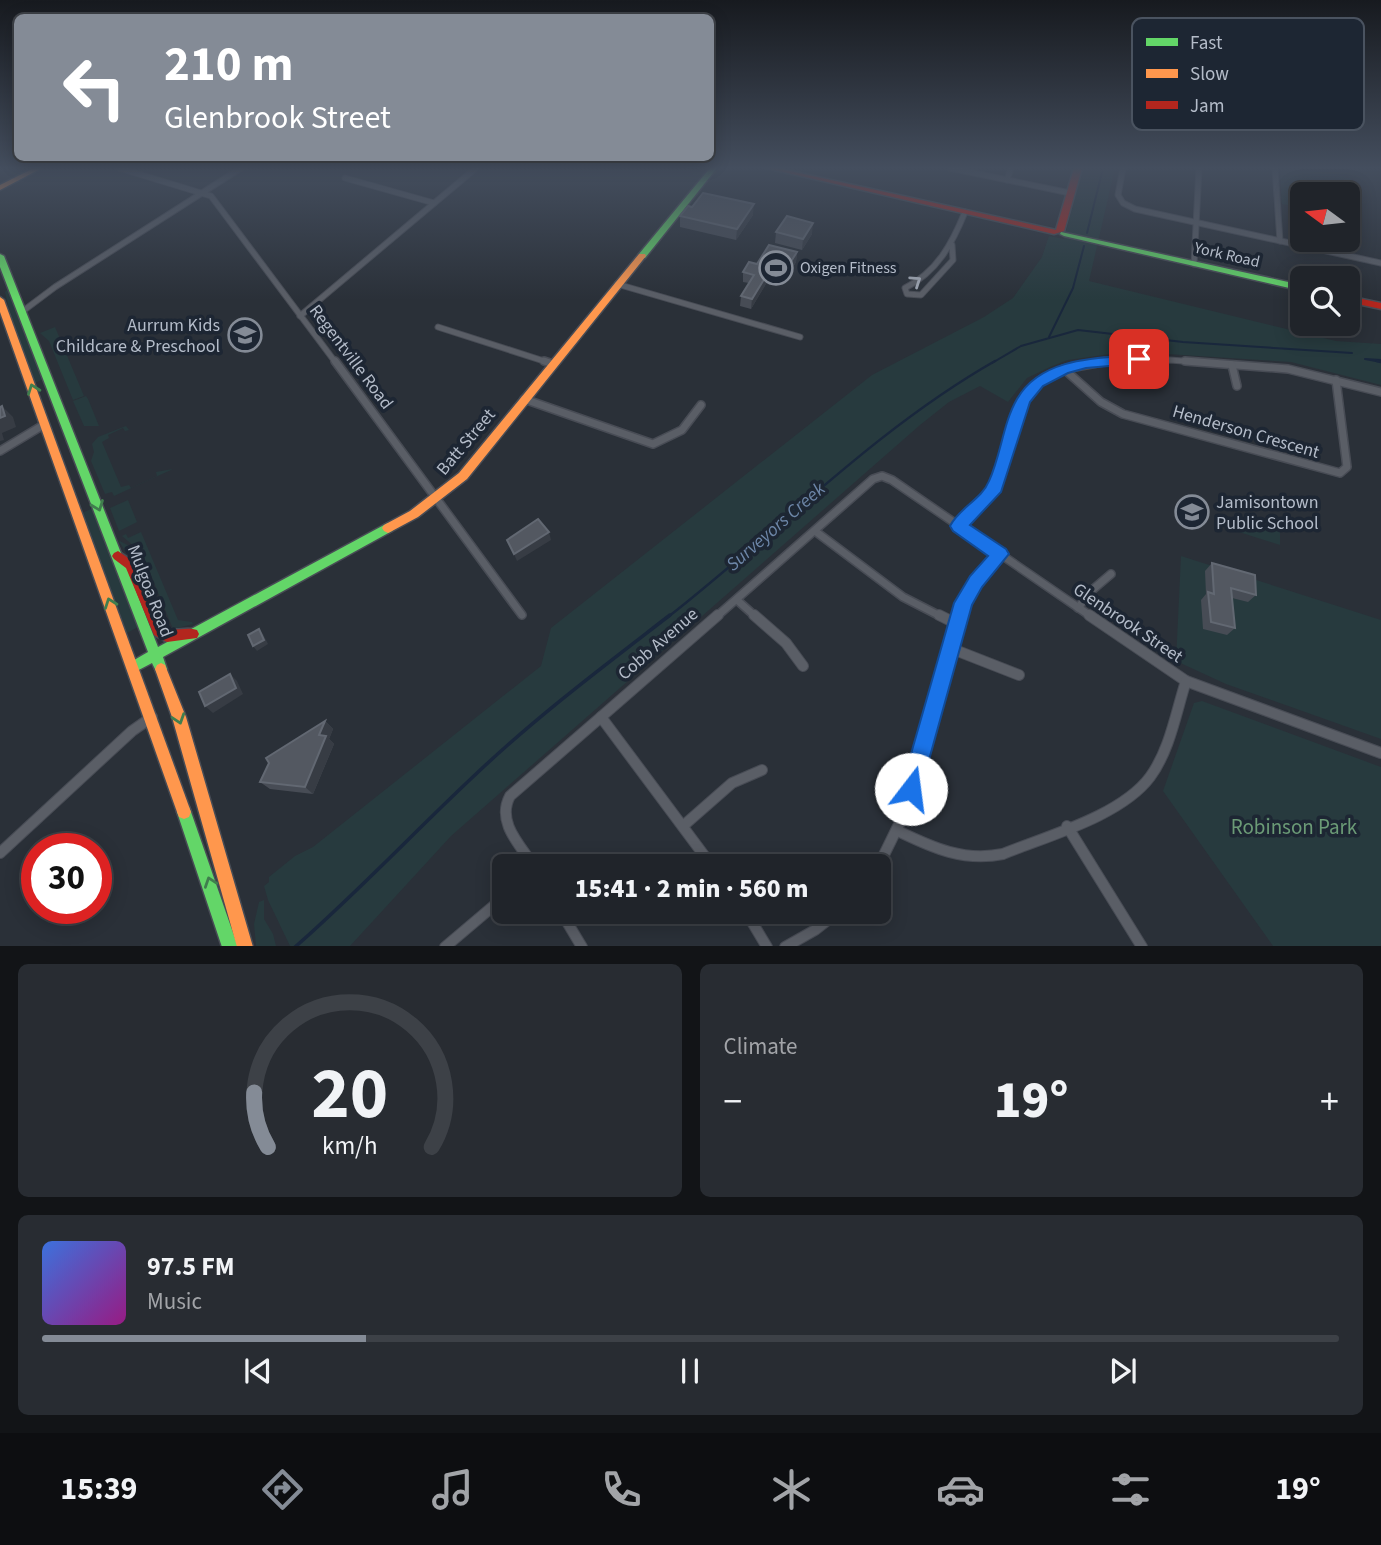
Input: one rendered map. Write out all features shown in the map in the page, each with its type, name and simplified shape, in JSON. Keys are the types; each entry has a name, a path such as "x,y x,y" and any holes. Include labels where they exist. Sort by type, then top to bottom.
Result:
{"main road":[{"name":"Batt Street","path":"133,667 437,499 463,476 676,212"},
{"name":"York Road","path":"966,212 1290,285"},
{"path":"1060,232 1065,212"},
{"name":"Mulgoa Road","path":"0,256 179,717 245,946"},
{"path":"0,300 152,717 230,946"},
{"path":"1360,302 1381,306"},
{"path":"116,554 130,565 158,631 167,636 193,634"}],"street":[{"path":"21,306 171,212"},
{"name":"Regentville Road","path":"223,212 522,615"},
{"path":"300,316 423,212"},
{"path":"952,245 953,261 921,295 907,294 906,288 919,282 952,245 965,212"},
{"path":"1148,212 1381,262"},
{"path":"1194,264 1197,212"},
{"path":"1278,212 1280,241"},
{"path":"617,284 800,337"},
{"path":"438,327 553,364"},
{"path":"959,526 996,487 1023,400 1038,383 1064,369 1130,360 1288,369 1381,392"},
{"path":"1232,365 1237,386"},
{"name":"Henderson Crescent","path":"1064,369 1097,399 1124,414 1337,474 1344,472 1346,467 1336,380"},
{"path":"524,399 653,444 663,442 679,432 690,423 701,405"},
{"path":"0,451 46,424"},
{"name":"Glenbrook Street","path":"880,476 892,480 1186,681 1381,753"},
{"name":"Cobb Avenue","path":"526,854 505,820 504,805 510,796 873,479 880,476"},
{"path":"815,531 908,601 957,624"},
{"path":"885,854 898,831 957,624 969,591 1000,554"},
{"path":"1078,608 1094,588 1111,574"},
{"path":"737,600 786,643 803,666"},
{"path":"950,648 1019,676"},
{"path":"898,831 944,852 980,858 1003,853 1118,805 1144,784 1157,762 1186,681"},
{"path":"0,852 132,731 152,717"},
{"path":"601,717 703,854"},
{"path":"682,826 732,783 762,770"},
{"path":"1067,826 1141,946"},
{"path":"445,946 492,907"},
{"path":"568,924 581,946"},
{"path":"755,924 766,946"},
{"path":"787,946 823,924"}],"green space":[{"path":"1071,212 1105,212 1089,281 1290,330 1290,336 1315,336 1336,341 1381,344 1381,385 1291,362 1167,354 1110,354 1068,360 1050,367 1027,378 1008,402 980,386 949,402 920,425 451,836 350,946 290,946 268,900 264,886 269,882 269,877 295,856 313,847 541,666 551,628 872,375 984,317 1013,298 1042,257 1049,236 1064,239"},
{"path":"10,287 43,379 35,383 12,321 5,292"},
{"path":"55,327 84,396 73,400 49,341 40,333"},
{"path":"86,396 99,426 84,426 73,401"},
{"path":"126,426 129,430 125,431 123,428 108,435 109,438 102,442 121,487 129,485 131,488 157,476 156,472 173,469 114,496 112,492 105,494 91,461 94,452 92,444 98,437"},
{"path":"128,500 137,522 119,531 110,508"},
{"path":"93,508 138,627 127,633 82,513"},
{"path":"1239,518 1280,530 1280,545 1239,532"},
{"path":"141,532 178,620 193,624 173,629 142,553 122,536 126,534 128,538"},
{"path":"118,540 133,548 139,556 167,630 162,629 132,561"},
{"path":"1181,556 1381,620 1381,739 1226,684 1176,661"},
{"name":"Robinson Park","path":"1202,701 1381,767 1381,946 1273,946 1163,791 1194,703"},
{"path":"264,900 264,919 273,934 276,946 256,946 254,924 259,902"}],"building":[{"path":"683,212 748,212 737,229 680,216"},
{"path":"787,216 813,223 803,239 776,232"},
{"path":"769,245 797,252 785,271 771,268 752,299 741,296 754,275 743,272 749,262 757,264"},
{"path":"2,406 5,416 0,418 0,407"},
{"path":"538,519 549,532 514,554 507,540"},
{"path":"1212,563 1255,575 1256,595 1231,588 1235,628 1211,622 1208,592 1214,594"},
{"path":"259,629 264,640 253,646 248,635"},
{"path":"230,674 236,688 205,706 199,692"},
{"path":"325,721 319,735 326,736 305,787 260,782 269,763 266,758"}],"waterway":[{"path":"1087,233 1092,212"},
{"path":"1049,337 1073,288 1084,246"},
{"name":"Surveyors Creek","path":"992,363 1021,346 1078,330 1183,342 1352,353"},
{"path":"1377,361 1381,362 1365,359 1381,360"},
{"name":"Surveyors Creek","path":"668,617 867,450 951,388 995,361"},
{"name":"Surveyors Creek","path":"296,946 499,753 571,692 670,615"}],"traffic: fast":[{"path":"642,256 677,212"},
{"path":"1064,234 1290,285"},
{"path":"0,256 161,669"},
{"path":"133,667 388,528"},
{"path":"184,812 230,946"}],"traffic: slow":[{"path":"388,528 414,514 463,476 642,256"},
{"path":"0,300 184,812"},
{"path":"161,669 179,717 245,946"}],"traffic: jam":[{"path":"966,212 1054,232"},
{"path":"1060,231 1065,212"},
{"path":"1360,302 1381,306"},
{"path":"118,556 130,565 158,631 167,636 193,634"}],"place":[{"name":"Oxigen Fitness","path":"776,268"},
{"name":"Aurrum Kids Childcare & Preschool","path":"245,335"},
{"name":"Jamisontown Public School","path":"1192,512"}],"route":[{"path":"911,789 963,603 969,591 1000,554 959,526 996,487 1023,400 1038,383 1064,369 1139,359"}]}
